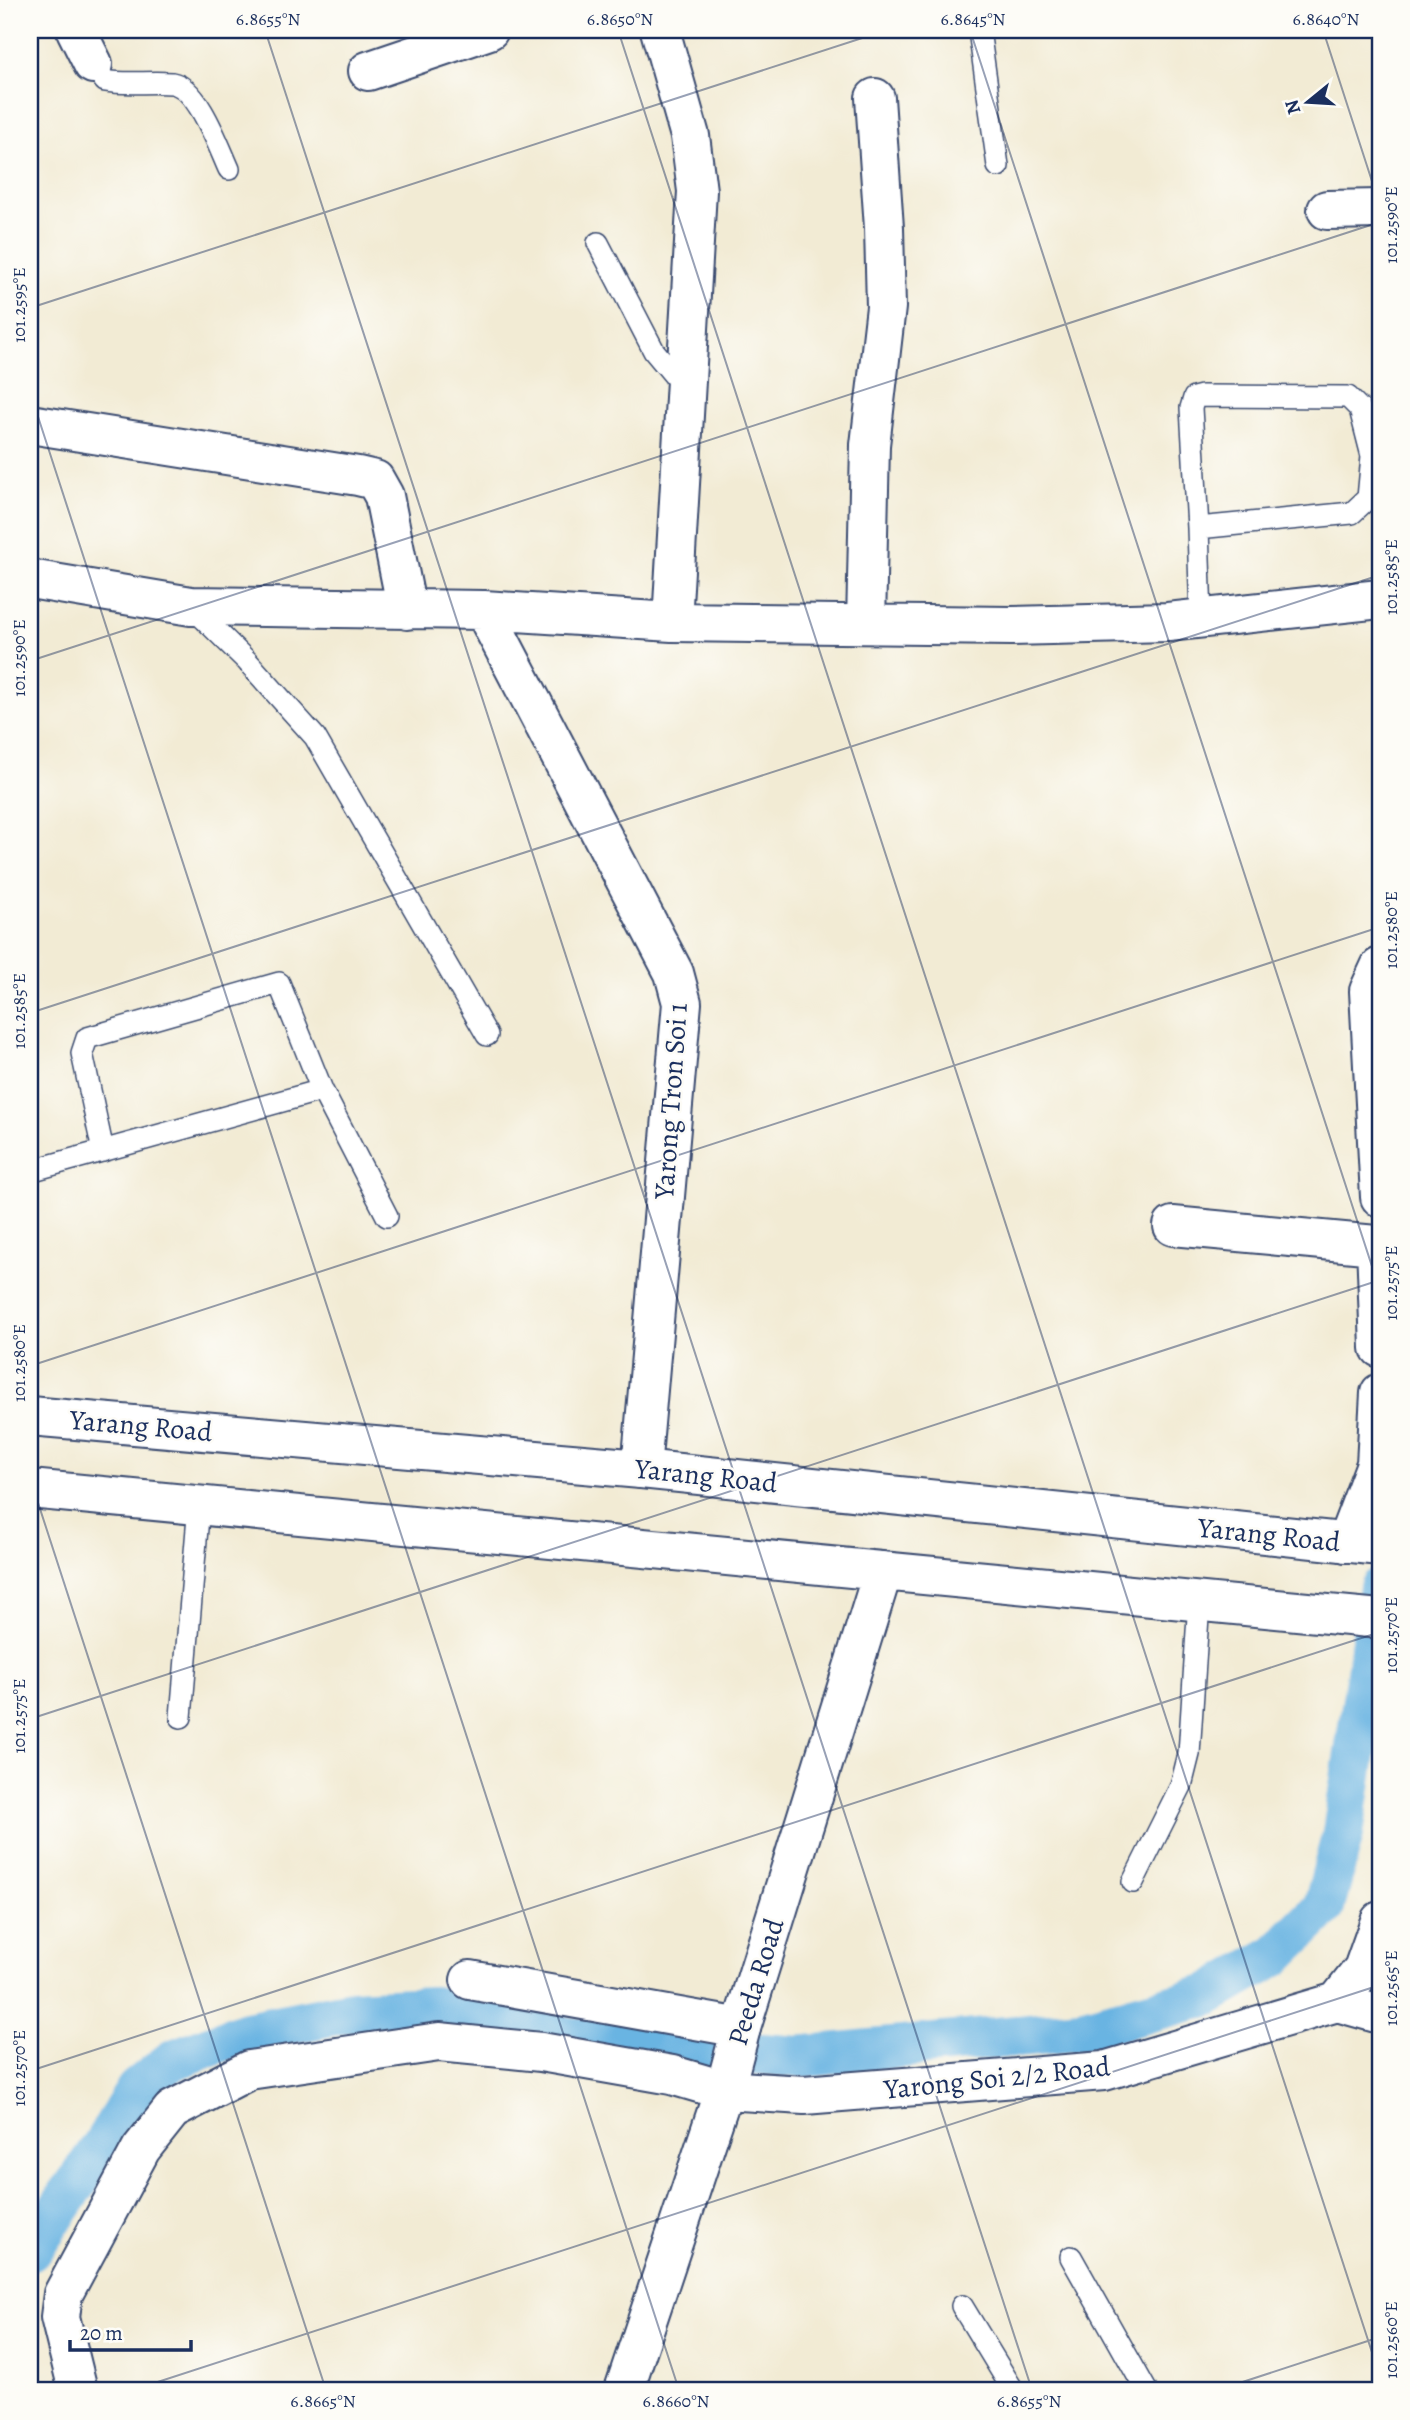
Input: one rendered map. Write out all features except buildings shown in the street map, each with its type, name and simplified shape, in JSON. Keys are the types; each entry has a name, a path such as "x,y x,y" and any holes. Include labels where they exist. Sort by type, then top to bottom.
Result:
{"street":[{"path":"76,30 93,64"},
{"path":"368,71 489,30"},
{"path":"666,31 690,136 697,191 671,621"},
{"path":"866,624 870,445 886,307 876,98"},
{"path":"1326,210 1380,209"},
{"path":"30,424 374,480 384,496 407,610"},
{"path":"30,579 191,606 484,610 671,621 866,624 1013,626 1200,619 1380,599"},
{"name":"Yarong Tron Soi 1","path":"484,610 674,973 682,1003 641,1469"},
{"path":"1380,967 1369,991 1380,1197"},
{"path":"1173,1226 1378,1233 1380,1348"},
{"path":"1360,1545 1376,1464 1380,1393"},
{"name":"Yarang Road","path":"30,1416 641,1469 1360,1545"},
{"path":"30,1489 1366,1617"},
{"name":"Peeda Road","path":"624,2390 725,2085 883,1571"},
{"path":"1380,1921 1363,1969 1337,2002 1380,2014"},
{"path":"470,1980 740,2033"},
{"name":"Yarong Soi 2/2 Road","path":"78,2390 60,2317 63,2294 141,2149 172,2110 249,2070 439,2042 541,2052 725,2085 804,2095 1104,2071 1337,2002"}],"lane":[{"path":"979,30 998,166"},
{"path":"93,64 105,81 121,84 175,83 187,92 199,106 229,169"},
{"path":"598,243 654,351 685,388"},
{"path":"1198,528 1352,513 1368,498 1372,456 1360,409 1348,397 1194,398 1191,408 1200,619"},
{"path":"191,606 247,661 315,737 487,1035"},
{"path":"103,1151 82,1053 87,1038 279,983 322,1090 387,1216"},
{"path":"30,1171 322,1090"},
{"path":"181,1717 199,1505"},
{"path":"1133,1882 1181,1786 1189,1754 1199,1601"},
{"path":"1071,2257 1146,2390"},
{"path":"962,2306 1013,2390"}],"waterway":[{"path":"30,2251 103,2145 137,2089 173,2060 246,2032 352,2011 434,2007 571,2038 798,2057 1081,2030 1206,1996 1275,1956 1324,1907 1343,1833 1380,1588"}]}
